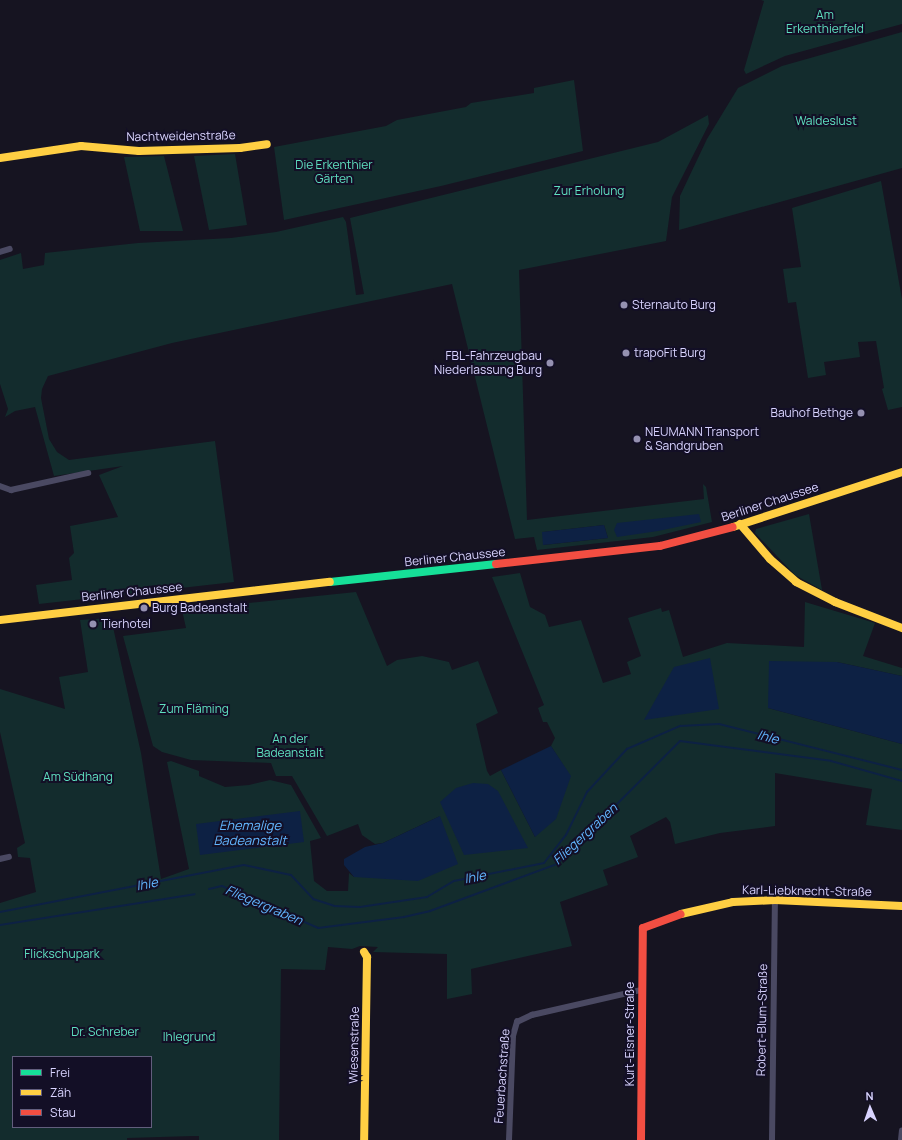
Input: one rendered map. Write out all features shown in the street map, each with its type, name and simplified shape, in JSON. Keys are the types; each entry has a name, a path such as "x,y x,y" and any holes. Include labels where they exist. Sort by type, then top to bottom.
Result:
{"street":[{"name":"Nachtweidenstraße","path":"0,158 81,146 138,151 240,148 267,144"},
{"path":"0,252 10,249"},
{"name":"Berliner Chaussee","path":"0,620 105,606 628,551 682,542 902,472"},
{"path":"0,486 11,490 88,473"},
{"path":"740,524 770,559 796,582 835,602 902,628"},
{"path":"0,859 9,856"},
{"name":"Karl-Liebknecht-Straße","path":"643,928 704,906 775,900 902,906"},
{"name":"Robert-Blum-Straße","path":"772,1140 775,900"},
{"name":"Kurt-Eisner-Straße","path":"641,1140 641,990 643,928"},
{"name":"Wiesenstraße","path":"364,952 367,957 364,1140"},
{"name":"Feuerbachstraße","path":"510,1140 513,1036 517,1022 532,1015 641,990"},
{"path":"902,1131 902,1140"}],"green space":[{"name":"Am Erkenthierfeld","path":"761,0 902,0 902,24 785,56 746,74 744,70 764,1"},
{"name":"Waldeslust","path":"902,32 902,168 679,230 680,196 707,139 738,88 782,66"},
{"name":"Die Erkenthier Gärten","path":"574,80 583,151 441,186 284,220 274,147 386,126 397,120 466,107 471,103 534,93 534,88"},
{"name":"Zur Erholung","path":"708,115 709,124 672,197 666,241 519,270 527,520 704,499 703,484 706,487 712,522 653,537 537,550 534,537 515,539 452,284 172,343 48,376 42,389 41,398 49,439 57,452 69,460 215,441 234,582 39,604 36,585 72,580 69,558 74,553 70,526 118,517 99,475 123,466 54,476 35,407 15,411 5,417 8,409 0,384 0,260 21,253 23,269 44,265 45,253 138,243 231,238 276,232 343,217 346,222 356,295 364,294 350,218 658,142","holes":["604,525 608,538 543,545 543,532"]},
{"path":"235,154 247,225 209,230 194,156"},
{"path":"164,156 183,231 140,231 124,157"},
{"path":"881,181 902,299 902,407 888,410 882,389 884,388 876,341 858,342 860,357 824,362 826,375 808,378 796,302 788,303 783,269 801,267 792,208"},
{"path":"809,514 822,590 795,575 755,533 756,529"},
{"path":"520,573 530,607 545,615 549,627 581,620 603,683 631,674 627,662 641,656 628,618 661,608 662,612 669,610 683,657 727,643 804,647 805,602 875,623 863,656 902,668 902,676 837,662 768,708 902,744 902,830 866,825 872,789 775,773 775,826 720,833 675,844 670,822 666,817 630,836 638,857 603,870 608,885 560,902 572,946 471,969 472,994 447,999 447,954 373,952 378,947 360,946 352,949 328,947 325,970 281,969 279,1140 199,1140 199,1136 193,1136 127,1138 127,1140 0,1140 0,903 36,892 30,858 18,857 17,848 25,843 0,732 0,689 65,709 59,677 88,672 80,620 111,618 141,753 161,879 189,869 167,762 171,761 199,771 199,776 225,787 249,785 270,780 291,785 321,838 310,841 314,881 327,891 348,891 349,873 354,877 440,816 383,843 375,844 362,835 358,824 327,836 292,776 276,776 271,763 191,760 162,752 153,746 123,636 186,628 182,610 356,592 387,666 397,660 422,656 449,662 452,670 478,661 498,713 476,724 487,771 490,776 501,770 535,837 570,776 551,746 555,738 547,722 543,722 538,708 544,705 492,577"}],"water":[{"path":"699,514 701,522 658,531 617,537 614,530 617,523"},
{"path":"604,525 608,538 543,545 542,532"},
{"path":"710,658 719,709 644,720 674,667"},
{"path":"769,661 837,662 902,676 902,744 768,708"},
{"path":"551,746 571,776 556,819 535,837 501,770"},
{"path":"473,783 488,784 498,791 528,848 464,855 440,802 456,788"},
{"name":"Ehemalige Badeanstalt","path":"300,811 304,842 200,855 196,824"},
{"path":"440,816 458,864 418,881 354,877 344,865 344,859 365,847 383,843"}],"waterway":[{"name":"Ihle","path":"0,912 244,865 291,875 313,899 334,906 360,907 427,897 454,881 544,863 566,835 587,792 627,749 680,726 719,724 902,770"},
{"name":"Fliegergraben","path":"209,889 222,886 318,928 404,917 430,911 557,864 680,741 831,761 902,781"},
{"name":"Fliegergraben","path":"0,925 195,894"}],"traffic: fast":[{"path":"330,582 496,564"}],"traffic: slow":[{"path":"0,158 81,146 139,151 240,148 267,144"},
{"path":"733,527 902,472"},
{"path":"740,524 770,559 796,582 835,602 902,628"},
{"path":"0,620 330,582"},
{"path":"681,914 733,902 775,900 902,906"},
{"path":"364,952 367,957 364,1140"}],"traffic: jam":[{"path":"496,564 660,546 733,527"},
{"path":"641,1140 643,928 681,914"}],"place":[{"name":"Sternauto Burg","path":"624,305"},
{"name":"trapoFit Burg","path":"626,353"},
{"name":"FBL-Fahrzeugbau Niederlassung Burg","path":"550,363"},
{"name":"Bauhof Bethge","path":"861,413"},
{"name":"NEUMANN Transport & Sandgruben","path":"637,439"},
{"name":"Burg Badeanstalt","path":"144,608"},
{"name":"Tierhotel","path":"93,624"}],"park label":[{"name":"Zum Fläming","path":"194,709"},
{"name":"An der Badeanstalt","path":"290,746"},
{"name":"Am Südhang","path":"78,777"},
{"name":"Flickschupark","path":"62,954"},
{"name":"Dr. Schreber","path":"105,1032"},
{"name":"Ihlegrund","path":"189,1037"}]}
